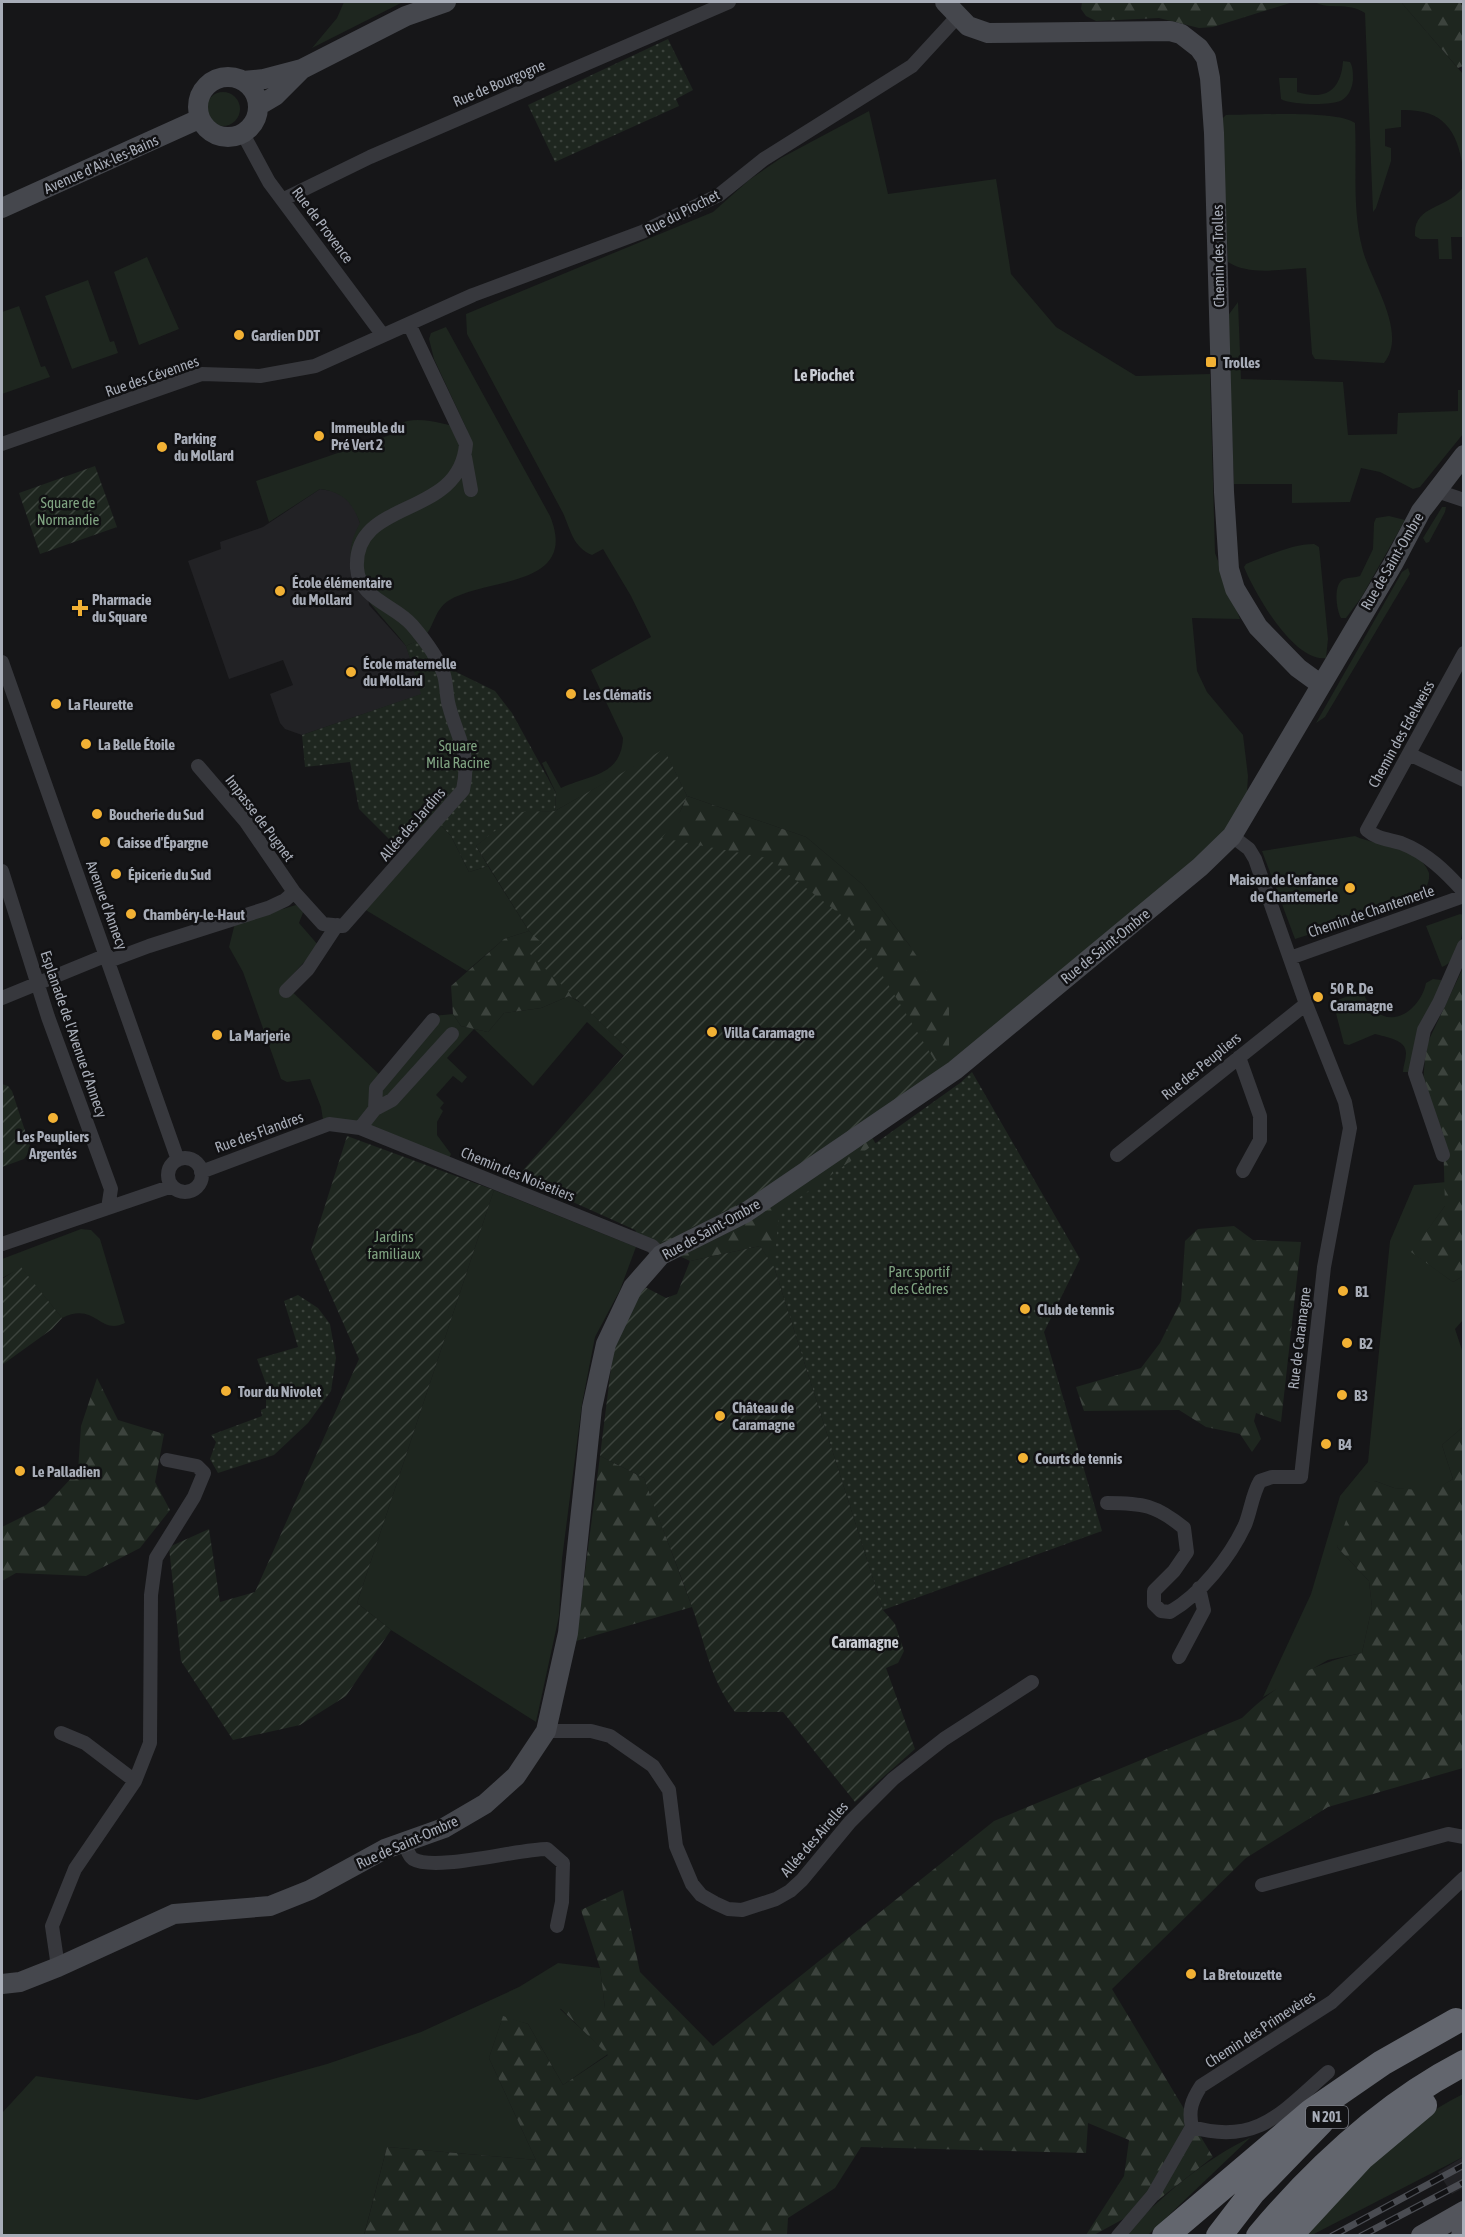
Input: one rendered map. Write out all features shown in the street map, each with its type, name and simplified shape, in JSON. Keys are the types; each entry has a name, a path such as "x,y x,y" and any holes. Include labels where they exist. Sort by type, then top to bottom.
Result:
{"highway":[{"path":"1165,2235 1311,2112 1382,2063 1460,2019"},
{"name":"N 201","path":"1219,2235 1252,2193 1317,2126 1376,2076 1460,2019"},
{"name":"N 201","path":"1259,2235 1291,2198 1358,2135 1408,2097 1464,2063"},
{"path":"1289,2235 1362,2157 1464,2075"}],"main road":[{"path":"1422,2235 1464,2212"}],"street":[{"path":"243,81 256,96 258,106 252,125 243,134 226,138 216,136 199,119 197,103 206,85 224,77 243,81 264,79 302,69 406,16 446,2"},
{"name":"Rue de Bourgogne","path":"284,199 370,157 729,2"},
{"name":"Rue du Piochet","path":"382,333 409,324 473,295 642,232 719,195 764,159 912,66 951,9"},
{"name":"Chemin des Trolles","path":"951,9 978,30 999,34 1170,31 1190,40 1206,58 1214,133 1224,492 1229,569 1235,589 1258,627 1298,668 1320,684"},
{"path":"258,106 275,96 302,69"},
{"name":"Avenue d'Aix-les-Bains","path":"2,208 199,119"},
{"name":"Rue de Provence","path":"243,134 269,182 284,199 382,333"},
{"path":"409,324 466,444 465,457 471,490"},
{"name":"Rue des Cévennes","path":"2,444 202,374 260,376 315,366 382,333"},
{"name":"Rue de Saint-Ombre","path":"2,1984 20,1982 58,1967 174,1914 270,1906 310,1890 385,1849 444,1828 485,1804 516,1776 546,1731 568,1633 592,1408 606,1344 633,1287 661,1254 745,1213 955,1070 1172,891 1232,836 1434,490 1464,455"},
{"name":"Allée des Jardins","path":"286,991 308,969 337,925 343,926 374,893 463,790 467,761 439,664 410,622 374,598 363,586 357,571 357,548 385,518 433,497 458,475 465,457"},
{"path":"1434,490 1464,500"},
{"name":"Chemin des Edelweiss","path":"1367,830 1464,653"},
{"name":"Avenue d'Annecy","path":"2,662 178,1160"},
{"path":"1410,754 1464,780"},
{"name":"Impasse de Pugnet","path":"198,766 246,822 294,892"},
{"name":"Chemin de Chantemerle","path":"1367,830 1374,836 1419,852 1443,869 1464,892"},
{"name":"Rue de Caramagne","path":"1107,1503 1132,1503 1162,1510 1184,1528 1187,1552 1174,1571 1154,1591 1154,1604 1161,1611 1170,1612 1179,1607 1216,1571 1245,1525 1253,1493 1260,1481 1272,1477 1301,1477 1324,1267 1350,1128 1345,1102 1306,1004 1255,859 1249,849 1232,836"},
{"name":"Esplanade de l'Avenue d'Annecy","path":"2,871 38,983 111,1189 102,1210"},
{"path":"2,998 108,958 268,908 285,900 294,892 323,924 337,925"},
{"name":"Chemin de Chantemerle","path":"1290,958 1464,896"},
{"path":"1443,1155 1415,1073 1424,1030 1439,1003 1464,946"},
{"name":"Rue des Peupliers","path":"1118,1155 1306,1004"},
{"path":"375,1109 376,1088 433,1020"},
{"path":"360,1128 375,1109 392,1100 452,1034"},
{"path":"1239,1057 1260,1116 1260,1140 1243,1170"},
{"name":"Chemin des Noisetiers","path":"329,1124 360,1128 651,1246 661,1254"},
{"name":"Rue des Flandres","path":"201,1172 329,1124"},
{"path":"178,1160 193,1160 201,1172 200,1183 192,1190 181,1192 172,1186 169,1172 178,1160"},
{"path":"2,1244 172,1186"},
{"path":"58,1967 52,1926 75,1869 135,1781 150,1743 151,1595 156,1558 199,1488 204,1473 197,1466 167,1460"},
{"path":"1179,1657 1204,1610 1199,1588"},
{"name":"Allée des Airelles","path":"546,1731 591,1731 610,1736 653,1766 669,1790 676,1846 692,1884 701,1895 715,1903 728,1909 742,1910 768,1903 790,1891 802,1880 850,1822 893,1779 944,1739 1032,1682"},
{"path":"61,1733 85,1743 135,1781"},
{"path":"1262,1885 1448,1834 1464,1837"},
{"path":"410,1839 406,1847 408,1854 414,1859 434,1863 530,1849 547,1849 563,1863 562,1902 557,1926"},
{"name":"Chemin des Primevères","path":"1118,2235 1153,2195 1192,2127 1189,2115 1192,2101 1201,2086 1332,2002 1464,1878"},
{"path":"1192,2127 1228,2133 1260,2127 1274,2119 1328,2072"}],"shaded area":[{"name":"École élémentaire du Mollard","path":"320,489 332,491 347,498 355,509 360,523 369,605 406,646 422,694 302,735 285,729 280,723 270,694 293,685 283,660 229,679 188,561 221,549 220,542 263,527"},
{"path":"1463,2157 1463,2188 1452,2194 1438,2172"}],"green space":[{"path":"344,2 403,2 312,48 337,18"},
{"path":"1082,2 1293,2 1213,27 1199,28 1159,18 1096,21 1086,16 1081,9"},
{"path":"1315,2 1401,2 1463,74 1463,168 1457,142 1445,124 1437,117 1427,113 1401,110 1401,127 1385,129 1385,146 1391,148 1391,161 1373,212 1365,13 1352,7 1326,6"},
{"path":"1401,2 1463,2 1463,66 1458,68"},
{"path":"668,39 693,90 676,99 679,106 555,162 528,105"},
{"path":"1343,61 1350,62 1353,80 1350,92 1342,100 1312,104 1293,103 1281,99 1279,78 1297,78 1297,92 1324,94 1335,86 1342,71"},
{"path":"223,92 235,97 240,109 235,121 223,126 211,121 206,109 211,97"},
{"path":"869,111 888,194 996,179 1011,274 1056,327 1136,376 1210,374 1215,553 1240,619 1192,618 1197,671 1207,692 1243,735 1248,776 1246,809 1194,864 949,1069 910,946 863,885 806,837 687,796 664,750 555,811 556,793 542,763 546,761 561,788 610,768 621,751 623,738 591,670 651,637 631,596 603,549 592,555 581,548 573,538 563,513 467,334 466,314 713,212 749,180 781,158"},
{"path":"1226,115 1331,116 1355,123 1356,201 1359,232 1366,260 1385,305 1392,336 1391,350 1384,363 1315,359 1312,354 1306,268 1256,270 1228,262 1222,119"},
{"path":"1463,187 1463,237 1451,237 1452,259 1439,259 1438,239 1420,239 1415,236 1416,226 1425,212 1449,200"},
{"path":"147,257 179,329 139,345 114,272"},
{"path":"88,280 110,342 114,341 118,353 72,369 45,296"},
{"path":"1238,302 1241,379 1343,382 1348,435 1397,434 1398,413 1458,411 1458,390 1463,390 1463,434 1420,487 1413,489 1380,472 1361,468 1350,502 1292,503 1292,484 1234,484 1227,317"},
{"path":"19,306 41,367 45,366 50,377 2,394 2,312"},
{"path":"446,327 550,516 556,540 552,557 540,569 524,577 464,593 448,601 440,608 426,635 406,646 371,604 354,575 351,559 352,542 360,523 354,509 346,499 328,490 320,489 269,522 256,481 396,433 399,424 406,421 433,421 467,430 434,359 429,339 431,333"},
{"name":"Square de Normandie","path":"95,466 117,527 40,554 19,493"},
{"path":"1442,507 1446,507 1445,512 1429,542 1426,543 1423,538"},
{"path":"1389,516 1405,520 1361,598 1346,618 1341,618 1337,603 1338,586 1344,579 1360,576 1373,549 1376,518"},
{"path":"1314,544 1319,547 1320,556 1328,639 1326,658 1314,657 1289,638 1266,608 1244,567 1246,564 1280,551"},
{"path":"1408,568 1410,574 1325,717 1316,723 1402,572"},
{"name":"Square Mila Racine","path":"425,637 444,666 495,691 512,713 556,793 555,811 519,813 476,846 488,866 469,872 451,836 440,824 423,831 414,825 393,843 359,809 350,762 305,767 302,735 421,694 406,646"},
{"path":"664,749 687,796 680,812 662,838 767,858 849,921 940,1069 757,1195 662,1242 517,1177 629,1050 529,953 542,943 529,931 476,846 519,812 555,811"},
{"path":"687,796 806,837 863,885 910,946 949,1005 949,1069 748,1206 660,1246 636,1234 633,1213 633,1050 586,1005 569,996 541,1008 504,1013 488,1032 461,1026 453,1014 451,986 504,939 529,931 542,942 564,925 593,934 583,910 680,812"},
{"path":"440,824 451,836 469,872 488,866 529,931 504,939 467,971 364,909"},
{"name":"Maison de l'enfance de Chantemerle","path":"1355,836 1397,848 1416,857 1429,873 1427,885 1416,898 1399,906 1295,939 1262,851"},
{"path":"296,905 304,910 299,923 319,946 284,984 381,1076 432,1016 453,1014 461,1026 488,1032 504,1013 541,1008 569,996 581,1003 629,1050 624,1056 587,1022 533,1086 474,1029 447,1058 467,1077 462,1083 453,1076 436,1095 444,1103 440,1108 443,1111 437,1122 437,1135 451,1154 449,1159 323,1120 321,1107 310,1079 287,1082 281,1079 243,972 229,947 235,923"},
{"path":"1460,914 1463,915 1460,945 1453,958 1442,967 1426,926"},
{"path":"1463,968 1463,1276 1453,1282 1411,1252 1445,1206 1443,1134 1423,1083 1426,1046"},
{"path":"1433,979 1441,980 1441,986 1408,1072 1403,1072 1405,1048 1394,1039 1375,1034 1349,1045 1344,1044 1333,1002 1360,991 1372,1008 1382,1015 1399,1016 1414,1006 1424,991 1426,983"},
{"name":"Parc sportif des Cèdres","path":"972,1072 1080,1259 1044,1332 1102,1531 883,1610 774,1267 779,1212 960,1083"},
{"path":"2,1084 8,1086 12,1091 31,1149 24,1159 2,1167"},
{"path":"870,1134 888,1165 774,1268 760,1246 690,1261 671,1252"},
{"name":"Jardins familiaux","path":"347,1136 494,1190 357,1603 391,1630 346,1696 300,1725 233,1740 181,1661 169,1547 209,1529 220,1602 255,1592 359,1359 311,1250"},
{"path":"1446,1182 1445,1206 1412,1252 1453,1282 1463,1276 1463,1320 1455,1329 1463,1353 1463,1427 1442,1445 1453,1479 1433,1492 1394,1488 1375,1481 1337,1547 1369,1581 1372,1607 1362,1653 1328,1660 1263,1697 1311,1594 1340,1496 1368,1462 1390,1241 1414,1185"},
{"path":"494,1190 636,1247 620,1290 595,1337 582,1404 562,1559 559,1616 536,1722 391,1630 357,1603"},
{"path":"1234,1226 1253,1240 1301,1242 1281,1422 1256,1413 1254,1421 1261,1439 1252,1452 1240,1434 1206,1427 1179,1410 1084,1411 1076,1387 1141,1368 1160,1343 1181,1301 1185,1241 1198,1229"},
{"path":"81,1229 91,1230 100,1239 125,1323 116,1326 109,1325 83,1313 62,1318 21,1268 2,1278 2,1259"},
{"path":"760,1246 774,1267 883,1610 895,1624 904,1651 898,1663 886,1668 915,1749 855,1802 783,1712 735,1712 713,1673 692,1607 644,1478 600,1456 613,1352 641,1285 666,1298 677,1294 690,1261"},
{"path":"21,1267 62,1318 52,1329 2,1365 2,1279"},
{"path":"298,1295 318,1308 330,1324 336,1358 331,1391 308,1423 274,1455 218,1473 210,1459 216,1442 211,1435 262,1416 261,1410 266,1408 266,1396 270,1395 257,1359 298,1347 284,1301"},
{"path":"97,1378 118,1420 164,1434 155,1482 170,1510 140,1548 86,1576 16,1573 2,1581 2,1527 46,1505 78,1471 81,1426"},
{"path":"1463,1427 1463,1768 1328,1807 1246,1858 1112,1989 1213,2157 1158,2200 1094,2235 1086,2235 1124,2176 1129,2140 1088,2123 1086,2153 861,2147 835,2188 788,2218 787,2235 364,2236 387,2147 536,2160 489,2058 503,2016 528,2024 563,2085 608,2055 560,2008 605,2008 600,1968 581,1910 623,1890 640,1972 713,2046 994,1821 1242,1718 1269,1694 1297,1676 1328,1662 1362,1653 1372,1607 1369,1581 1337,1547 1355,1494 1375,1481 1394,1488 1433,1491 1453,1479 1442,1445"},
{"path":"600,1456 644,1478 692,1607 576,1641"},
{"path":"558,1963 600,1968 605,2008 560,2009 608,2054 563,2085 528,2024 503,2017 489,2058 536,2160 387,2147 364,2235 2,2235 2,2113 36,2076 197,2100 327,2064 421,2032 519,1987"},
{"path":"1463,2094 1463,2157 1312,2235 1298,2236 1374,2157 1417,2122"},
{"path":"1251,2137 1148,2235 1123,2236 1183,2180 1216,2157"}],"railway":[{"path":"1332,2236 1464,2165"},
{"path":"1361,2236 1464,2182"}],"place":[{"name":"Gardien DDT","path":"239,335"},
{"name":"Trolles","path":"1211,362"},
{"name":"Immeuble du Pré Vert 2","path":"319,436"},
{"name":"Parking du Mollard","path":"162,447"},
{"name":"École élémentaire du Mollard","path":"280,591"},
{"name":"Pharmacie du Square","path":"80,608"},
{"name":"École maternelle du Mollard","path":"351,672"},
{"name":"Les Clématis","path":"571,694"},
{"name":"La Fleurette","path":"56,704"},
{"name":"La Belle Étoile","path":"86,744"},
{"name":"Boucherie du Sud","path":"97,814"},
{"name":"Caisse d'Épargne","path":"105,842"},
{"name":"Épicerie du Sud","path":"116,874"},
{"name":"Maison de l'enfance de Chantemerle","path":"1350,888"},
{"name":"Chambéry-le-Haut","path":"131,914"},
{"name":"50 R. De Caramagne","path":"1318,997"},
{"name":"Villa Caramagne","path":"712,1032"},
{"name":"La Marjerie","path":"217,1035"},
{"name":"Les Peupliers Argentés","path":"53,1118"},
{"name":"B1","path":"1343,1291"},
{"name":"Club de tennis","path":"1025,1309"},
{"name":"B2","path":"1347,1343"},
{"name":"Tour du Nivolet","path":"226,1391"},
{"name":"B3","path":"1342,1395"},
{"name":"Château de Caramagne","path":"720,1416"},
{"name":"B4","path":"1326,1444"},
{"name":"Courts de tennis","path":"1023,1458"},
{"name":"Le Palladien","path":"20,1471"},
{"name":"La Bretouzette","path":"1191,1974"}],"district":[{"name":"Le Piochet","path":"824,375"},
{"name":"Caramagne","path":"865,1642"}]}
